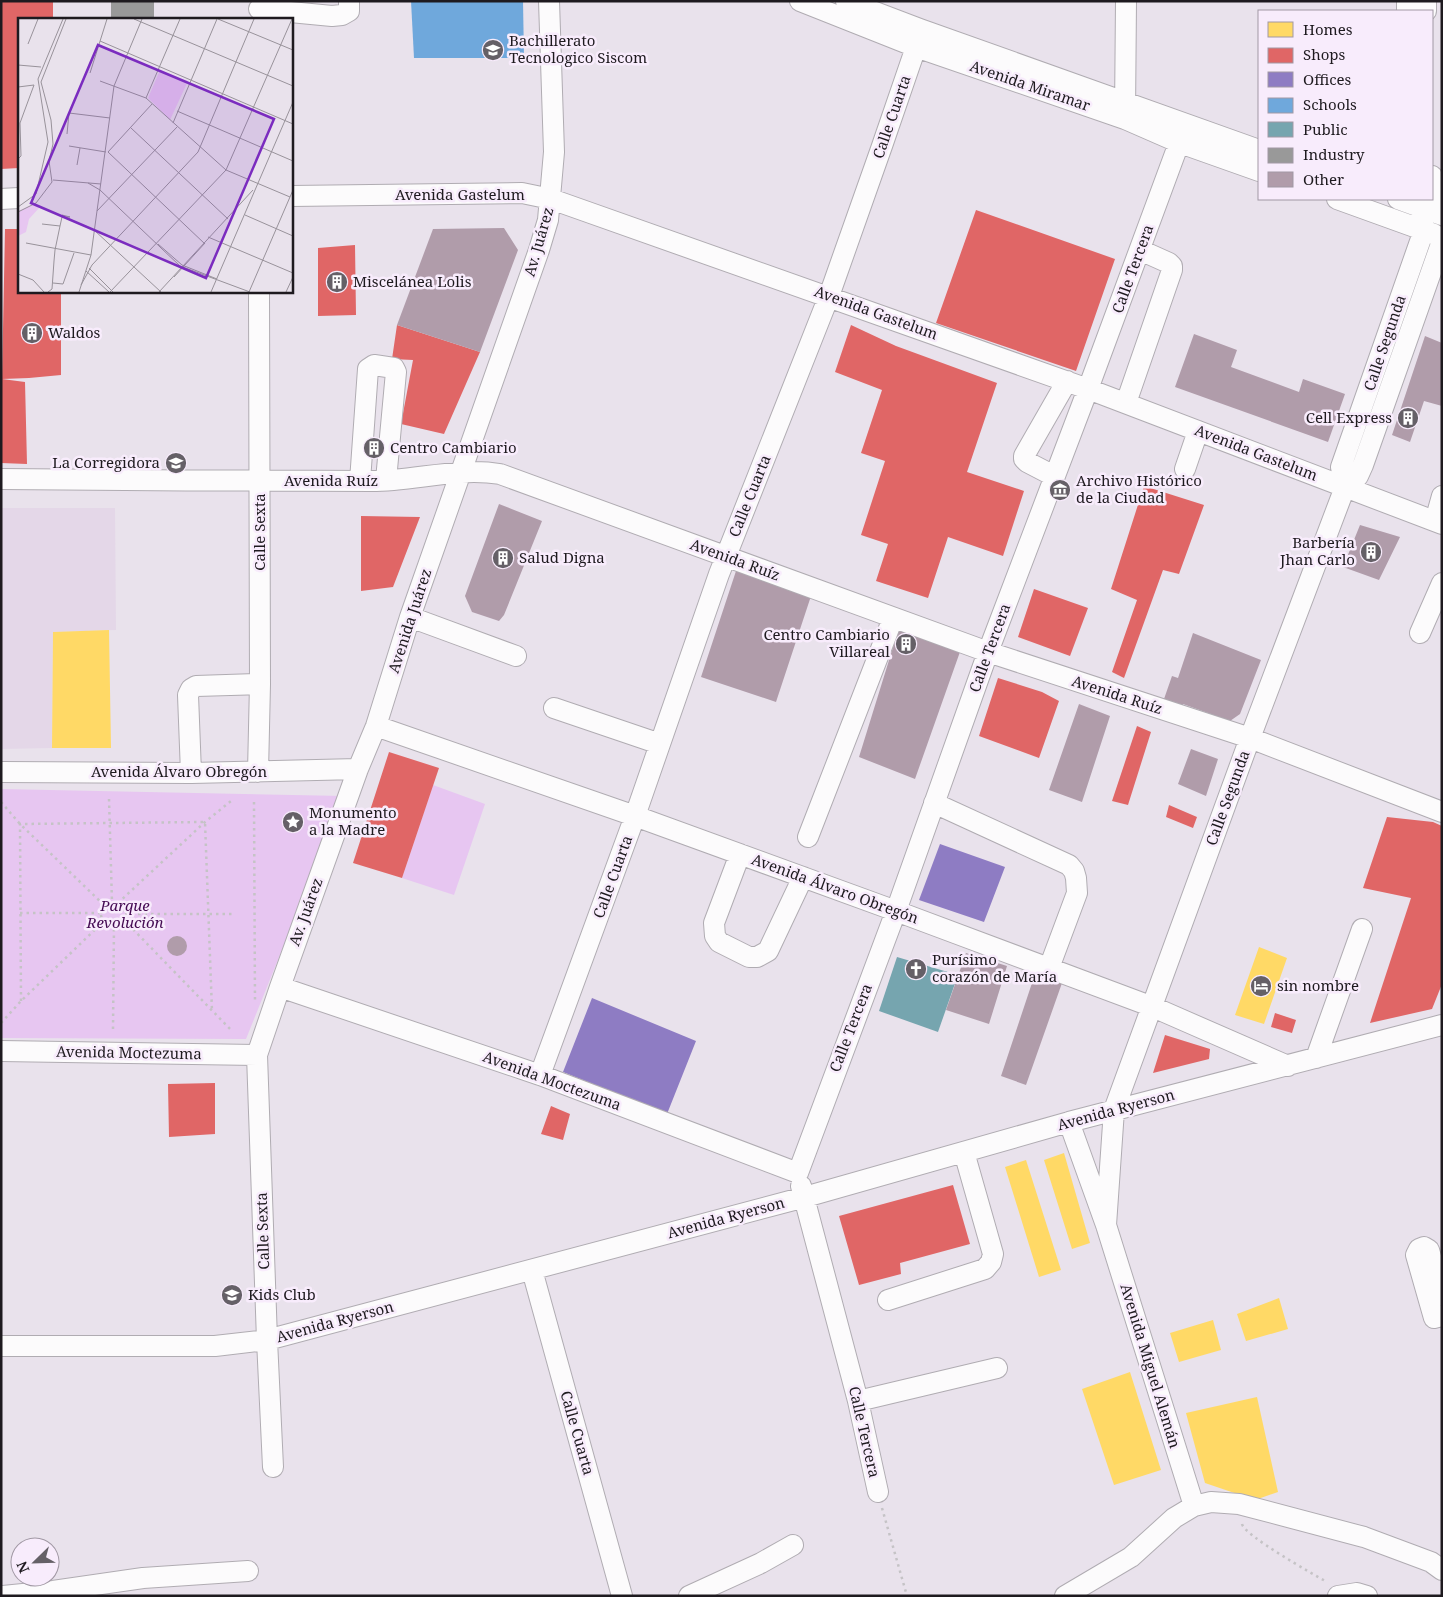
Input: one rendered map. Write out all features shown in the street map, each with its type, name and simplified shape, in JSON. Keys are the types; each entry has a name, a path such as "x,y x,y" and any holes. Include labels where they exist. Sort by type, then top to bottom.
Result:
{"street":[{"path":"259,10 332,16 342,15 349,11 349,1"},
{"name":"Av. Juárez","path":"461,472 548,220 554,152 549,1"},
{"name":"Avenida Miramar","path":"800,1 918,38 1125,110 1186,124 1258,150"},
{"name":"Avenida Miramar","path":"846,1 918,38"},
{"path":"1125,110 1126,1"},
{"name":"Calle Cuarta","path":"540,1075 635,816 726,557 829,296 918,38"},
{"name":"Avenida Miramar","path":"1125,110 1180,143 1258,171"},
{"name":"Calle Tercera","path":"798,1173 896,911 988,652 1186,124"},
{"path":"1433,180 1442,214"},
{"name":"Avenida Gastelum","path":"292,196 522,194 551,198 1067,381 1438,522"},
{"path":"1,198 18,198"},
{"path":"1340,200 1436,236"},
{"path":"1404,200 1420,203 1442,214"},
{"name":"Calle Segunda","path":"1114,1110 1250,738 1345,487 1341,467 1436,236 1420,203"},
{"path":"1126,403 1172,270 1172,266 1168,262 1140,250"},
{"name":"Calle Sexta","path":"258,772 260,684 259,292"},
{"path":"360,481 368,369 374,365 394,368 396,372 386,480"},
{"path":"1054,476 1027,462 1024,456 1067,381"},
{"path":"1185,469 1198,431"},
{"name":"Avenida Ruíz","path":"1,479 360,481 461,472 500,474 988,652 1250,738 1442,812"},
{"name":"Avenida Juárez","path":"358,769 376,726 410,617 461,472"},
{"path":"1438,522 1442,496"},
{"path":"1420,633 1442,583"},
{"path":"410,617 516,656"},
{"path":"808,837 893,618"},
{"path":"191,773 188,695 191,689 196,686 260,684"},
{"path":"554,708 660,744"},
{"name":"Avenida Álvaro Obregón","path":"376,726 635,816 1050,968 1153,1007 1288,1066"},
{"name":"Av. Juárez","path":"257,1055 358,769"},
{"name":"Avenida Álvaro Obregón","path":"1,772 191,773 358,769"},
{"path":"934,803 1069,866 1074,871 1077,893 1050,968"},
{"path":"740,854 716,916 714,930 719,942 749,957 757,957 768,951 803,877"},
{"path":"1316,1058 1362,929"},
{"name":"Avenida Moctezuma","path":"280,986 540,1075 798,1173"},
{"name":"Avenida Ryerson","path":"1,1346 215,1346 267,1340 805,1197 1069,1122 1442,1025"},
{"name":"Avenida Moctezuma","path":"1,1051 257,1055"},
{"name":"Calle Sexta","path":"257,1055 267,1340 274,1467"},
{"name":"Avenida Miguel Alemán","path":"1106,1225 1114,1110"},
{"name":"Avenida Miguel Alemán","path":"1069,1122 1106,1225 1194,1506"},
{"path":"888,1300 985,1269 992,1262 994,1254 964,1152"},
{"path":"798,1173 805,1197"},
{"name":"Calle Tercera","path":"805,1197 858,1401 878,1492"},
{"path":"1442,1295 1429,1250 1424,1247 1419,1249 1416,1255 1434,1318 1442,1316"},
{"name":"Calle Cuarta","path":"532,1270 622,1596"},
{"path":"858,1401 997,1368"},
{"path":"1065,1596 1132,1557 1174,1518 1194,1506 1211,1502 1240,1504 1364,1537 1432,1562 1442,1570"},
{"path":"689,1596 761,1563 794,1545"},
{"path":"3,1596 143,1578 248,1571"},
{"path":"1333,1589 1367,1596"}],"path":[{"path":"109,798 112,902"},
{"path":"118,903 205,822 231,801"},
{"path":"1,802 20,824 104,905"},
{"path":"254,802 256,1009"},
{"path":"20,824 205,822"},
{"path":"205,822 212,1011"},
{"path":"20,824 21,1001"},
{"path":"112,902 118,903 124,908 124,920 118,926 106,925 100,912 104,905 112,902"},
{"path":"20,913 100,912"},
{"path":"125,914 232,914"},
{"path":"124,920 232,1031"},
{"path":"1,1023 21,1001 103,922"},
{"path":"113,1030 114,926"},
{"path":"878,1492 907,1596"},
{"path":"1240,1504 1243,1527 1254,1538 1333,1589"}],"shaded area":[{"path":"1,508 115,508 116,630 53,632 52,748 1,749"}],"green space":[{"path":"433,785 485,804 454,895 402,878"},
{"name":"Parque Revolución","path":"1,789 344,796 246,1039 1,1038"}],"building: Homes":[{"path":"109,630 111,748 52,748 53,632"},
{"name":"sin nombre","path":"1259,947 1287,958 1264,1024 1235,1015"},
{"path":"1064,1153 1090,1243 1072,1249 1044,1160"},
{"path":"1026,1160 1061,1270 1039,1277 1005,1167"},
{"path":"1279,1298 1288,1329 1246,1341 1237,1314"},
{"path":"1213,1320 1221,1350 1179,1362 1170,1333"},
{"path":"1130,1372 1161,1470 1114,1485 1082,1389"},
{"path":"1257,1397 1278,1492 1255,1500 1205,1483 1186,1413"}],"building: Shops":[{"path":"1,1 53,1 53,18 18,18 18,168 1,169"},
{"path":"976,210 1115,259 1076,371 936,323"},
{"name":"Waldos","path":"5,229 18,229 18,292 61,292 61,375 2,379"},
{"name":"Miscelánea Lolis","path":"355,245 356,315 318,316 318,248"},
{"path":"397,325 480,352 444,434 401,424 413,360 392,359"},
{"path":"851,325 896,346 997,383 967,472 1024,491 1003,556 948,537 928,598 876,581 888,544 861,535 885,461 861,453 882,390 835,372"},
{"path":"2,379 25,382 27,464 1,463"},
{"path":"1144,486 1204,505 1179,574 1163,570 1124,678 1112,672 1137,600 1111,589"},
{"path":"361,516 420,517 393,587 361,591"},
{"path":"1034,589 1088,608 1070,656 1018,637"},
{"path":"998,678 1042,692 1059,701 1039,758 979,736"},
{"path":"1137,726 1151,732 1128,805 1112,801"},
{"path":"389,752 439,768 402,878 353,863"},
{"path":"1169,805 1197,817 1193,828 1166,817"},
{"path":"1387,817 1433,822 1442,826 1442,984 1432,1009 1370,1023 1411,898 1363,888"},
{"path":"1275,1013 1296,1020 1292,1033 1271,1027"},
{"path":"1165,1035 1210,1049 1209,1059 1153,1073"},
{"path":"215,1083 215,1134 169,1137 168,1084"},
{"path":"551,1106 570,1114 563,1140 541,1134"},
{"path":"953,1185 970,1244 900,1263 901,1274 859,1285 839,1216"}],"building: Offices":[{"path":"940,844 1005,867 984,922 919,900"},
{"path":"592,998 696,1041 667,1114 563,1072"}],"building: Schools":[{"path":"411,1 523,1 524,58 414,58"}],"building: Public":[{"path":"897,957 958,975 938,1032 879,1011"}],"building: Industry":[{"path":"111,1 154,1 154,18 111,18"}],"building: Other":[{"path":"504,228 518,250 480,352 397,325 433,229"},
{"path":"1194,334 1237,350 1231,367 1299,392 1303,379 1345,394 1328,442 1175,387"},
{"path":"1425,336 1442,343 1442,406 1424,401 1410,442 1392,435"},
{"name":"Centro Cambiario","path":"381,438 383,457 367,460 367,439"},
{"name":"Salud Digna","path":"499,504 542,521 504,615 499,621 472,612 465,596"},
{"name":"Barbería Jhan Carlo","path":"1360,525 1400,537 1379,580 1343,567"},
{"path":"736,571 811,596 776,702 701,677"},
{"path":"899,628 961,649 915,779 859,757"},
{"path":"1193,633 1261,660 1240,714 1230,721 1183,704 1182,707 1164,699 1172,676 1178,678"},
{"path":"1079,704 1110,716 1082,802 1049,790"},
{"path":"1191,749 1218,759 1206,796 1178,784"},
{"path":"177,936 184,939 187,946 184,953 177,956 170,953 167,946 170,939"},
{"path":"966,953 1007,966 989,1024 946,1010"},
{"path":"1036,971 1062,983 1026,1085 1001,1076"}],"place":[{"name":"Bachillerato Tecnologico Siscom","path":"493,50"},
{"name":"Miscelánea Lolis","path":"337,282"},
{"name":"Waldos","path":"32,333"},
{"name":"Cell Express","path":"1408,418"},
{"name":"Centro Cambiario","path":"374,448"},
{"name":"La Corregidora","path":"176,463"},
{"name":"Archivo Histórico de la Ciudad","path":"1060,490"},
{"name":"Barbería Jhan Carlo","path":"1371,552"},
{"name":"Salud Digna","path":"503,558"},
{"name":"Centro Cambiario Villareal","path":"906,644"},
{"name":"Monumento a la Madre","path":"293,822"},
{"name":"Purísimo corazón de María","path":"916,969"},
{"name":"sin nombre","path":"1261,986"},
{"name":"Kids Club","path":"232,1295"}]}
